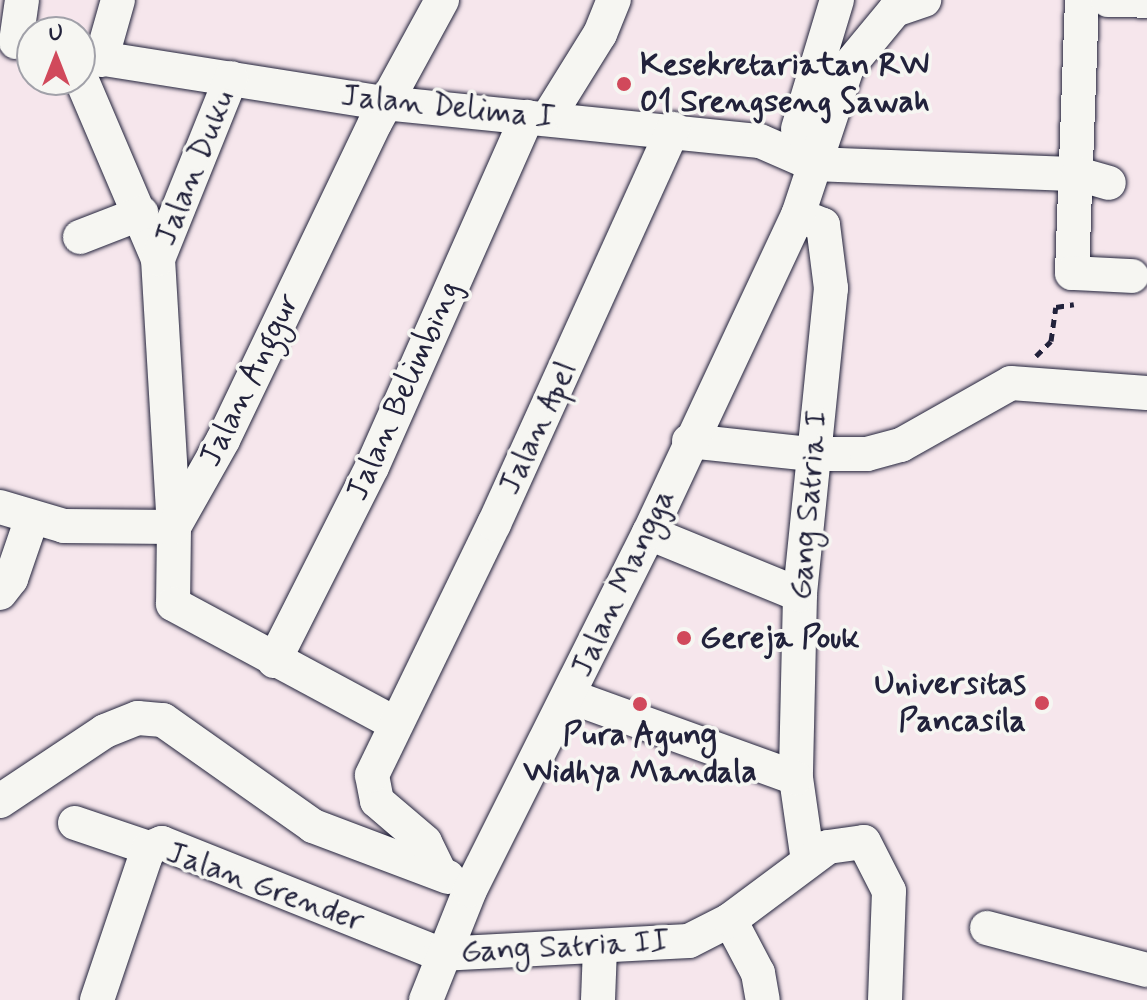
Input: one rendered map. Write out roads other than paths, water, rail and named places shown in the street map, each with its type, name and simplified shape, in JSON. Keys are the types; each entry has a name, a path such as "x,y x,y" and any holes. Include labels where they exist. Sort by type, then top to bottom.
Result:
{"street":[{"path":"96,45 118,0"},
{"name":"Jalan Anggur","path":"174,527 223,440 384,103 442,0"},
{"name":"Jalan Belimbing","path":"274,661 372,467 537,118 600,34 614,0"},
{"path":"798,129 837,0"},
{"name":"Jalan Mangga","path":"426,1000 440,954 470,890 649,533 689,441 798,215 847,68 895,10 924,0"},
{"path":"1082,0 1094,179 1072,269 1077,276 1132,276"},
{"path":"1108,0 1147,1"},
{"name":"Jalan Delima I","path":"96,65 231,78 384,103 673,129 760,141 813,164"},
{"name":"Jalan Duku","path":"158,259 231,78"},
{"path":"96,88 158,259 174,527 173,604 394,723"},
{"name":"Jalan Apel","path":"439,871 425,842 377,801 372,775 394,723 494,524 673,129"},
{"path":"813,164 1094,179"},
{"path":"80,237 142,213"},
{"name":"Gang Satria I","path":"798,215 823,225 831,288 811,454 800,595 796,778 808,861"},
{"path":"689,441 811,454 867,454 901,445 1011,383 1147,393"},
{"path":"0,507 64,526 174,527"},
{"path":"0,593 11,579 32,518"},
{"path":"649,533 800,595"},
{"path":"569,696 796,778"},
{"path":"0,801 105,731 138,718 163,720 313,826 439,871 470,890"},
{"path":"75,823 149,848"},
{"name":"Gang Satria II","path":"440,954 689,941 730,920 828,847 864,842 889,891 885,1000"},
{"name":"Jalan Grender","path":"97,1000 149,848 162,843 440,954"},
{"path":"730,920 758,973 763,1000"},
{"path":"987,928 1147,970"},
{"path":"598,1000 600,947"}],"place":[{"name":"Kesekretariatan RW 01 Srengseng Sawah","path":"624,84"},
{"name":"Gereja Pouk","path":"684,638"},
{"name":"Universitas Pancasila","path":"1042,703"},
{"name":"Pura Agung Widhya Mandala","path":"640,704"}]}
